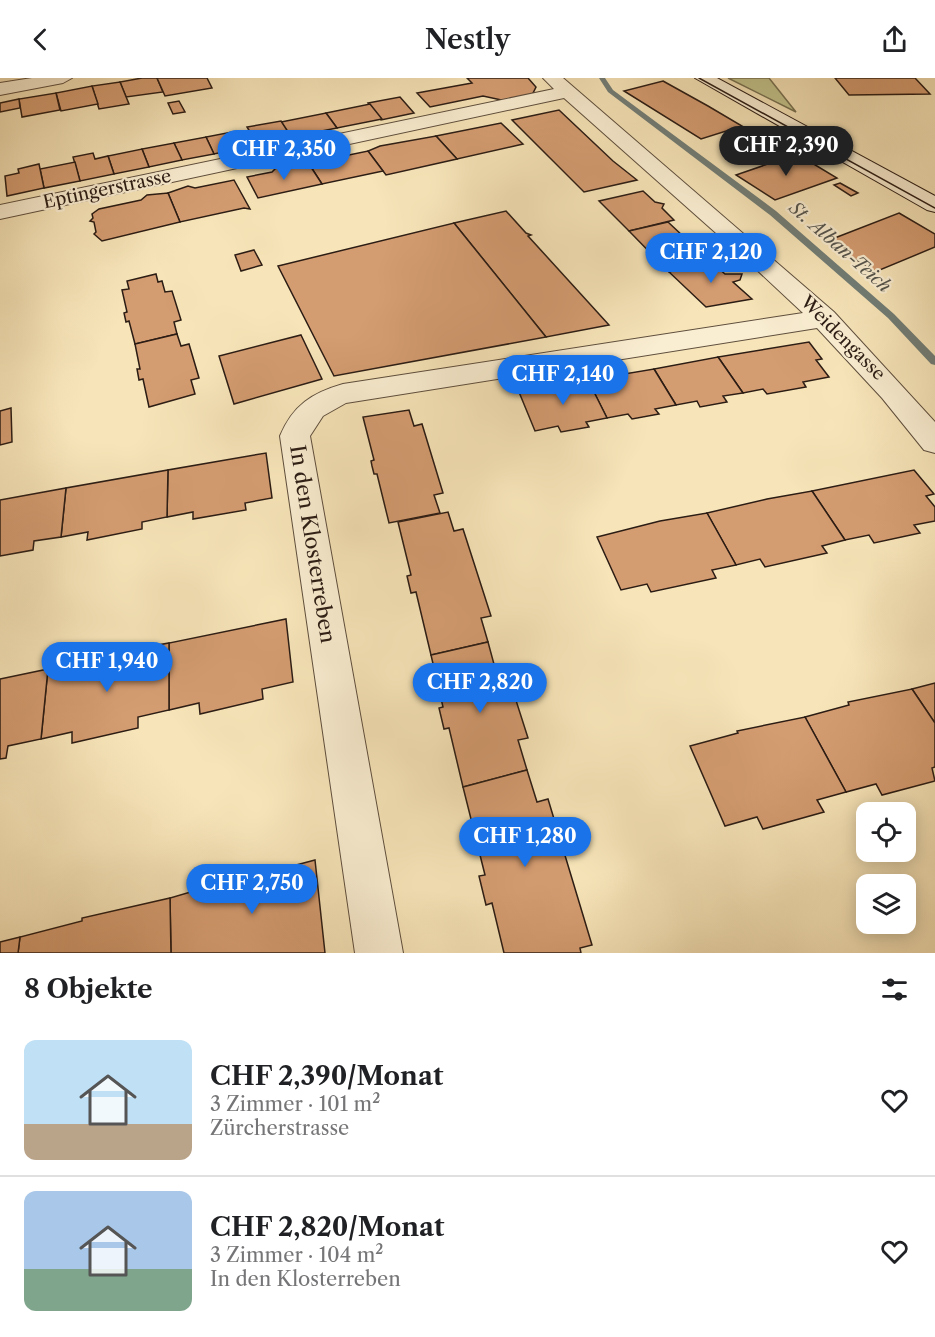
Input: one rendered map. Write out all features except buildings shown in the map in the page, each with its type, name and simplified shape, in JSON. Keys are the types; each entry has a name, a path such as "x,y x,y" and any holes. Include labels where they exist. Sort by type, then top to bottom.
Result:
{"street":[{"path":"0,89 63,78"},
{"path":"704,78 935,205"},
{"name":"Eptingerstrasse","path":"0,212 559,85"},
{"name":"Weidengasse","path":"559,85 825,318 896,391 935,442"},
{"name":"In den Klosterreben","path":"379,953 295,436 300,422 320,403 343,393 825,318"}],"green space":[{"path":"728,78 769,78 796,112"}],"waterway":[{"name":"St. Alban-Teich","path":"602,78 610,91 773,213 891,316 935,362"}],"tram line":[{"path":"699,78 935,208"}]}
